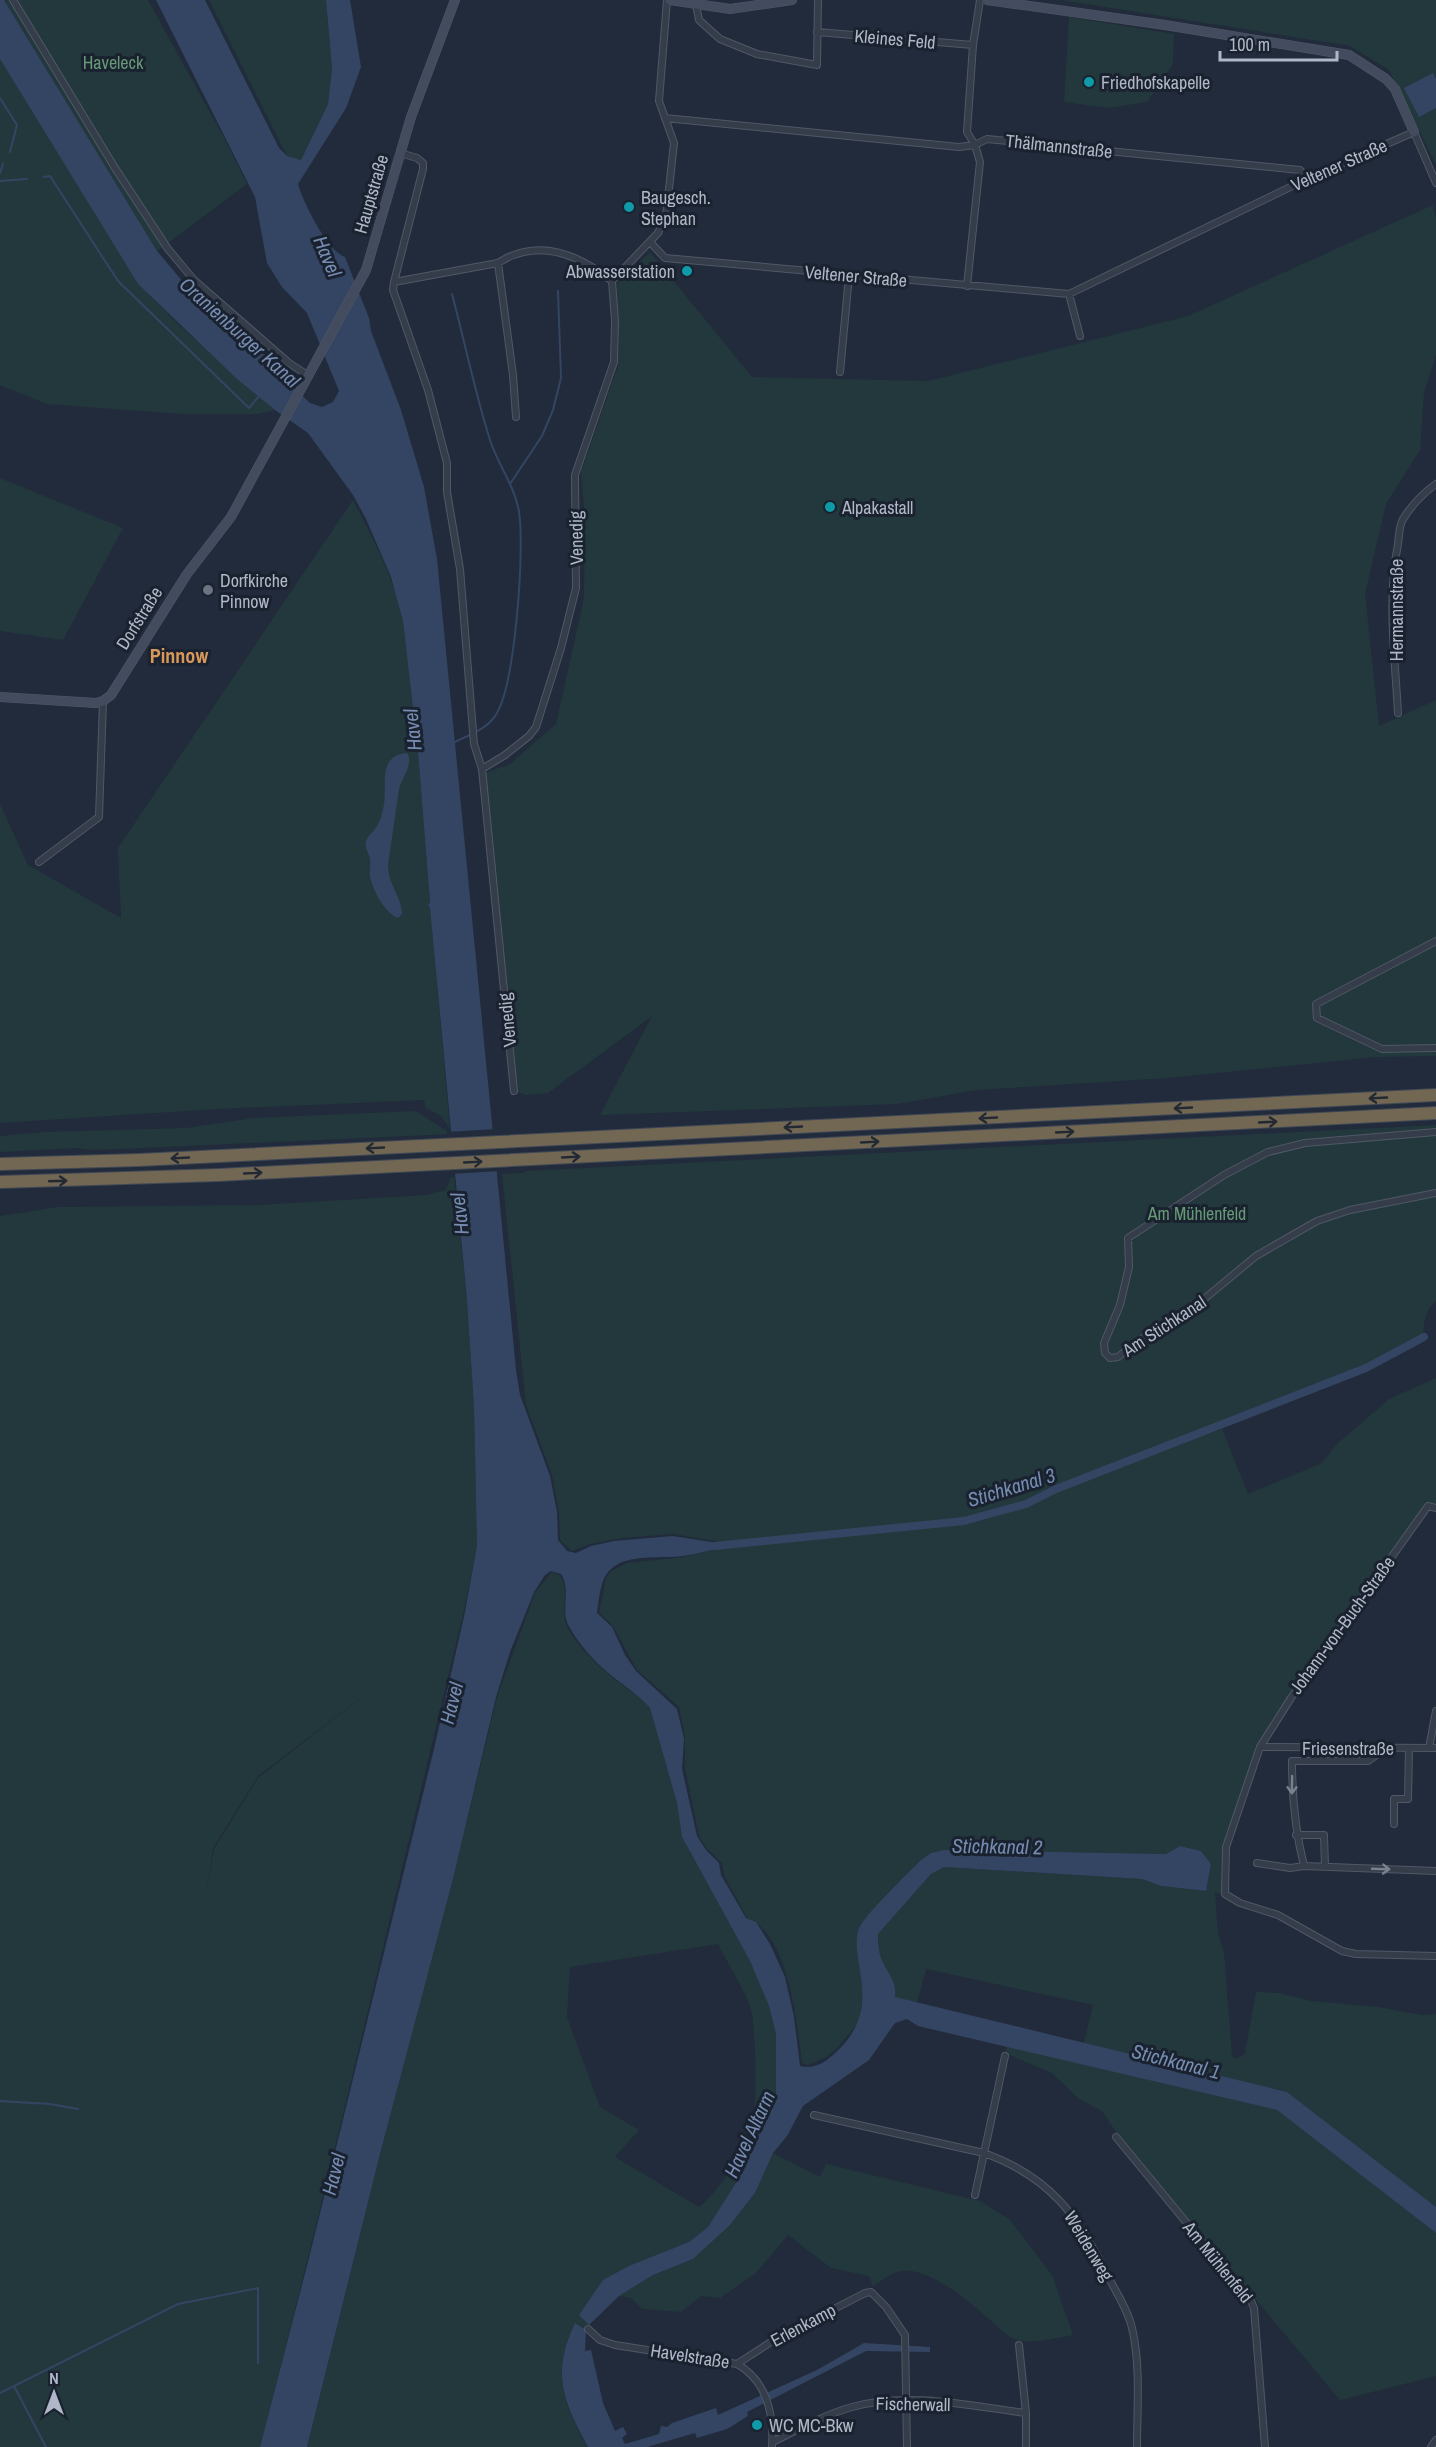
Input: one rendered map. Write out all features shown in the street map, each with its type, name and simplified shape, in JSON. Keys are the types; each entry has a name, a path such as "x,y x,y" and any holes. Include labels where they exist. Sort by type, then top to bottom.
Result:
{"highway":[{"path":"0,1164 138,1160 1436,1095"},
{"path":"0,1182 146,1178 1436,1113"}],"main road":[{"name":"Hauptstraße","path":"302,389 366,270 411,117 455,0"},
{"path":"669,0 730,9 792,0"},
{"path":"987,0 1348,55 1386,79 1395,89 1414,132"},
{"name":"Dorfstraße","path":"104,701 111,695 187,573 231,517 302,389"},
{"path":"0,697 96,703 104,701"}],"street":[{"path":"13,0 115,168 168,249 194,280 289,363 309,376"},
{"path":"394,282 498,263 521,252 560,252 584,260 612,281 658,234 666,216 674,143 659,101 669,0"},
{"path":"696,5 699,21 720,39 757,54 817,65 818,0"},
{"path":"967,286 980,162 975,145 967,132 973,45 980,0"},
{"name":"Kleines Feld","path":"818,32 973,45"},
{"name":"Thälmannstraße","path":"665,118 959,147 975,145 987,139 1300,170 1307,179"},
{"path":"1414,132 1436,183"},
{"name":"Veltener Straße","path":"650,242 665,258 1069,294 1307,179 1414,132"},
{"name":"Venedig","path":"400,153 417,158 423,163 423,169 394,282 396,303 428,390 447,463 447,492 460,569 474,744 482,769 514,1091"},
{"path":"498,263 513,375 516,417"},
{"path":"840,372 849,276"},
{"name":"Venedig","path":"482,769 505,755 529,736 536,727 561,648 576,588 575,475 614,362 615,321 612,281"},
{"path":"1069,294 1080,336"},
{"name":"Hermannstraße","path":"1398,713 1394,640 1396,552 1402,522 1417,502 1436,484"},
{"path":"39,862 99,817 104,701"},
{"path":"1436,941 1316,1004 1317,1018 1382,1049 1436,1048"},
{"name":"Am Stichkanal","path":"1436,1132 1305,1143 1268,1152 1224,1174 1165,1212 1128,1238 1129,1267 1120,1305 1104,1343 1105,1353 1110,1358 1118,1357 1138,1340 1180,1319 1256,1256 1317,1221 1350,1210 1436,1193"},
{"name":"Johann-von-Buch-Straße","path":"1436,1508 1428,1506 1291,1698 1260,1747 1226,1847 1225,1894 1240,1903 1278,1915 1342,1952 1436,1956"},
{"path":"1433,1748 1436,1711"},
{"name":"Friesenstraße","path":"1260,1747 1433,1748"},
{"path":"1304,1866 1296,1835 1292,1801 1292,1761 1368,1761 1386,1748"},
{"path":"1394,1824 1394,1799 1408,1798 1409,1748"},
{"path":"1296,1835 1324,1835 1325,1867"},
{"path":"1257,1863 1290,1868 1304,1866 1436,1871"},
{"path":"975,2195 1005,2056"},
{"name":"Weidenweg","path":"814,2115 984,2152 1009,2162 1047,2186 1060,2200 1094,2248 1124,2306 1132,2327 1136,2356 1137,2447"},
{"name":"Am Mühlenfeld","path":"1116,2137 1251,2301 1254,2308 1264,2447"},
{"name":"Erlenkamp","path":"737,2364 774,2340 871,2292 900,2326 906,2343 906,2400"},
{"name":"Havelstraße","path":"588,2329 600,2340 615,2345 737,2364 753,2375 764,2392 769,2405 772,2444"},
{"path":"1019,2345 1026,2413 1026,2447"},
{"path":"906,2400 907,2447"},
{"name":"Fischerwall","path":"772,2444 827,2415 873,2402 906,2400 945,2402 1026,2413"},
{"path":"1431,2447 1436,2440"}],"green space":[{"name":"Haveleck","path":"4,0 148,0 247,184 157,251"},
{"path":"209,0 326,0 332,68 328,104 301,160 287,156"},
{"path":"1061,0 1436,0 1436,165 1389,70 1350,46"},
{"path":"1069,17 1174,34 1173,64 1147,102 1108,108 1064,102"},
{"path":"0,59 138,284 180,326 275,410 257,414 183,414 47,404 0,385"},
{"path":"1433,205 1436,219 1436,355 1424,392 1420,450 1386,504 1365,594 1379,726 1436,700 1436,1056 1376,1057 1168,1078 977,1090 897,1104 600,1115 652,1016 548,1093 526,1095 518,1092 485,773 510,764 556,724 584,598 585,519 581,472 618,366 617,284 650,252 752,377 929,381 1188,316"},
{"path":"0,478 123,528 63,640 0,631"},
{"path":"353,500 388,574 403,621 418,752 430,902 428,905 450,1129 441,1116 426,1108 424,1100 217,1109 0,1123 0,804 28,865 121,918 118,848"},
{"path":"416,1111 451,1134 121,1149 77,1148 0,1152 0,1136 45,1132 186,1128 254,1118"},
{"path":"1436,1125 1436,1301 1428,1311 1423,1334 1366,1365 1054,1487 1026,1501 963,1519 726,1543 673,1534 622,1538 590,1544 572,1551 560,1540 559,1512 552,1475 526,1405 502,1174"},
{"path":"451,1177 454,1177 467,1300 474,1407 477,1545 464,1611 364,2029 260,2447 0,2447 0,1216 59,1207 259,1205 427,1195 446,1190","holes":["376,1686 258,1778 214,1849 206,1896 213,1848 258,1776"]},
{"path":"1436,1378 1436,1508 1424,1507 1288,1696 1256,1747 1224,1845 1223,1894 1215,1893 1218,1934 1224,1953 1232,2056 1234,2058 1239,2058 1245,2053 1256,1992 1278,1993 1312,2001 1378,2007 1422,2015 1436,2014 1436,2207 1287,2092 1084,2043 1093,2005 926,1969 917,2003 895,1998 893,1981 880,1955 878,1934 931,1874 944,1867 1142,1879 1161,1886 1206,1891 1211,1864 1201,1851 1180,1846 1166,1854 944,1850 931,1853 921,1860 859,1926 863,1994 859,2022 837,2048 826,2057 808,2065 802,2063 793,2004 782,1961 773,1942 761,1927 747,1918 724,1875 722,1863 707,1849 699,1836 685,1768 685,1738 679,1707 637,1670 613,1626 599,1613 606,1578 611,1571 627,1563 684,1557 727,1547 984,1520 1027,1507 1057,1492 1222,1429 1248,1494 1322,1463 1337,1444 1389,1399"},
{"path":"552,1572 560,1575 564,1589 564,1617 573,1636 596,1663 650,1708 677,1803 682,1837 750,1961 769,2006 776,2034 776,2095 744,2170 708,2227 689,2242 662,2253 579,2315 589,2325 586,2330 575,2323 563,2357 562,2372 566,2401 587,2447 307,2447 380,2154 453,1879 497,1697 535,1593","holes":["718,1944 745,1995 753,2020 756,2071 755,2107 751,2132 742,2150 721,2183 699,2207 615,2157 589,2186 639,2130 600,2107 567,2017 570,1967"]},
{"path":"1007,2046 1277,2110 1436,2233 1436,2376 1340,2400 1118,2135 1102,2111 1079,2099 1052,2073 1005,2053"},
{"path":"773,2153 820,2177 826,2164 980,2201 1010,2220 1052,2275 1073,2335 1038,2341 1014,2339 958,2294 933,2278 908,2271 897,2272 873,2286 869,2276 831,2268 788,2235 756,2273 720,2298 701,2296 681,2312 642,2309 631,2298 619,2296 653,2275 693,2259 730,2225 755,2193"}],"water":[{"path":"0,0 4,0 157,251 184,283 258,345 292,386 310,403 322,407 333,402 339,391 307,313 282,287 267,263 255,197 156,0 205,0 279,148 287,156 301,160 328,104 332,68 326,0 350,0 361,67 346,108 298,184 310,213 324,236 338,253 345,257 401,410 424,487 437,559 520,1395 550,1476 557,1512 558,1540 567,1551 576,1553 591,1546 614,1541 673,1536 724,1544 724,1547 688,1555 636,1559 618,1564 604,1578 597,1613 612,1627 625,1655 636,1671 677,1709 684,1739 682,1769 697,1836 706,1850 719,1863 721,1875 746,1918 756,1922 770,1944 785,1977 794,2017 800,2066 814,2066 825,2061 851,2035 857,2024 862,2003 857,1946 859,1928 887,1894 931,1853 944,1850 1166,1854 1180,1846 1201,1851 1211,1864 1206,1891 1161,1886 1142,1879 944,1867 931,1874 878,1934 880,1955 893,1981 895,1997 1287,2092 1436,2207 1436,2233 1277,2110 918,2026 907,2019 895,2023 869,2060 803,2106 787,2136 773,2153 755,2193 730,2225 693,2259 653,2275 619,2296 589,2325 579,2315 603,2280 629,2266 689,2242 708,2227 744,2170 776,2095 776,2034 769,2006 750,1961 682,1837 677,1803 650,1708 601,1667 578,1640 567,1621 564,1581 561,1574 551,1571 545,1575 534,1592 510,1652 496,1697 453,1879 380,2154 307,2447 260,2447 309,2258 434,1749 465,1612 477,1545 474,1407 467,1300 428,905 430,902 418,752 403,621 391,577 353,495 308,433 236,378 138,284 0,59"},
{"path":"1433,73 1436,79 1436,108 1419,117 1404,88"},
{"path":"407,753 409,762 399,789 388,865 390,879 400,902 402,914 398,918 388,911 374,889 370,877 370,859 366,841 381,816 387,766 397,755"},
{"path":"575,2323 586,2330 585,2351 591,2350 603,2403 615,2431 623,2427 627,2434 622,2438 625,2444 659,2434 661,2426 667,2427 672,2423 716,2408 718,2415 817,2370 864,2343 930,2347 930,2352 866,2351 747,2412 748,2416 727,2429 697,2438 695,2433 647,2447 588,2447 572,2415 563,2386 563,2357"}],"pier":[{"path":"496,1129 500,1171 451,1174 447,1132"}],"waterway":[{"path":"0,98 17,125 10,152"},
{"path":"0,173 3,164"},
{"path":"44,177 50,176 118,281 249,408 259,396"},
{"path":"0,181 27,179"},
{"path":"510,484 542,436 553,410 561,378 558,291"},
{"path":"452,294 485,422 493,449 514,493 521,530 514,644 504,695 495,717 490,722 480,730 455,742"},
{"name":"Stichkanal 3","path":"715,1546 964,1521 1026,1504 1056,1489 1366,1368 1424,1337"},
{"path":"0,2101 50,2104 78,2109"},
{"path":"0,2393 178,2304 258,2288 258,2363"},
{"path":"14,2386 46,2447"}],"place":[{"name":"Friedhofskapelle","path":"1089,82"},
{"name":"Baugesch. Stephan","path":"629,207"},
{"name":"Abwasserstation","path":"687,271"},
{"name":"Alpakastall","path":"830,507"},
{"name":"Dorfkirche Pinnow","path":"208,590"},
{"name":"WC MC-Bkw","path":"757,2425"}],"district":[{"name":"Pinnow","path":"179,655"}],"water label":[{"name":"Havel","path":"328,256"},
{"name":"Oranienburger Kanal","path":"240,332"},
{"name":"Havel","path":"412,730"},
{"name":"Havel","path":"459,1214"},
{"name":"Havel","path":"451,1703"},
{"name":"Stichkanal 2","path":"997,1846"},
{"name":"Stichkanal 1","path":"1176,2061"},
{"name":"Havel Altarm","path":"749,2134"},
{"name":"Havel","path":"333,2174"}]}
